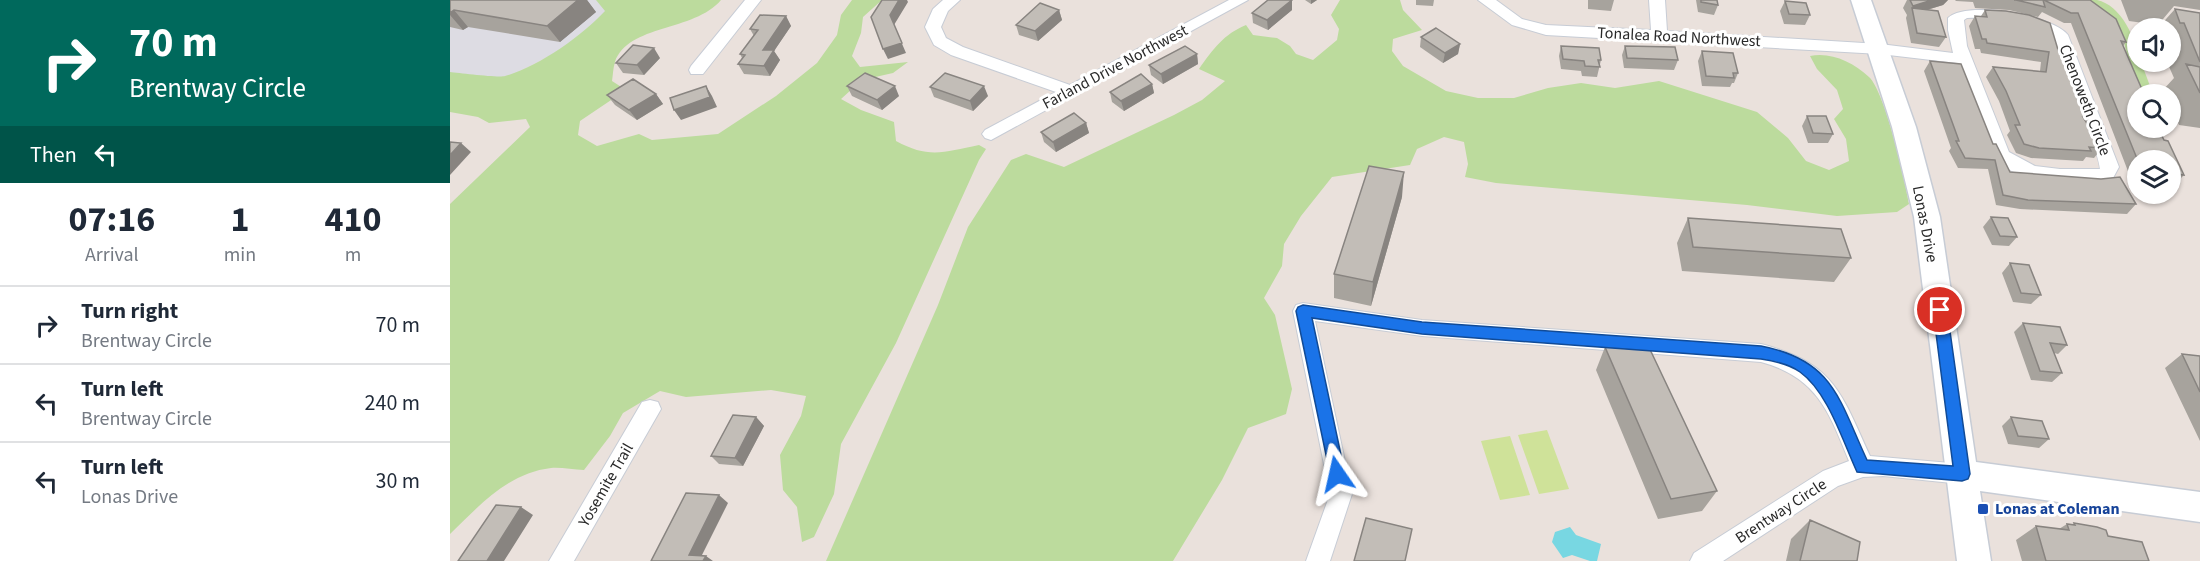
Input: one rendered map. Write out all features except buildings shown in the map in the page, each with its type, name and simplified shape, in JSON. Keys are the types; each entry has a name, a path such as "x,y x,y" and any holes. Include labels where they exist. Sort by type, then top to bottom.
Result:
{"street":[{"path":"697,70 753,0"},
{"path":"952,0 941,9 933,27 940,41 957,51 1071,91"},
{"name":"Farland Drive Northwest","path":"991,134 1240,0"},
{"name":"Tonalea Road Northwest","path":"1486,0 1518,22 1546,30 1659,34 1880,49 1963,59"},
{"path":"1657,0 1659,34"},
{"name":"Lonas Drive","path":"1861,0 1880,49 1904,127 1927,217 1974,561"},
{"name":"Chenoweth Circle","path":"1977,13 2037,22 2060,35 2110,167 2107,173 2098,177 2030,173 2012,165 2002,156 1963,59 1954,28 1956,18 1964,14 1977,13"},
{"path":"1318,561 1341,494 1303,311 1422,328 1761,352 1781,356 1806,368 1826,388 1863,467"},
{"name":"Yosemite Trail","path":"561,561 650,409"},
{"name":"Brentway Circle","path":"1702,561 1831,478 1863,467 1883,466 1962,474"},
{"path":"1962,474 2200,507"}],"shaded area":[{"path":"450,0 659,0 450,107"}],"green space":[{"path":"596,0 721,0 695,18 647,34 622,50 615,62 612,81 626,90 580,121 578,135 597,146 639,134 652,140 718,134 776,96 817,63 837,35 841,15 852,0 882,0 863,17 861,33 852,56 860,67 908,62 893,73 862,80 841,99 861,110 894,122 896,141 908,147 928,152 956,150 979,145 986,149 896,343 841,444 834,494 814,537 802,542 797,507 783,490 780,455 801,416 806,396 771,390 686,397 660,391 623,413 610,436 584,470 551,468 521,476 495,492 450,534 450,204 530,127 526,119 489,123 478,117 450,112 450,72 505,76 531,66 572,40 605,11"},
{"path":"1340,0 1400,0 1403,10 1422,30 1393,39 1392,51 1403,66 1446,91 1478,98 1514,98 1548,88 1581,83 1615,88 1659,81 1757,112 1788,138 1806,161 1829,170 1849,161 1846,139 1834,119 1843,109 1837,90 1817,69 1810,56 1826,55 1841,59 1869,77 1875,86 1894,137 1909,204 1897,212 1837,216 1747,205 1496,183 1465,177 1468,164 1464,142 1444,137 1417,149 1410,165 1332,177 1301,216 1284,244 1282,266 1264,298 1275,315 1292,389 1286,414 1248,428 1222,480 1173,561 826,561 938,305 968,227 1011,160 1026,154 1064,167 1202,100 1225,81 1199,69 1220,43 1231,33 1246,25 1253,35 1277,38 1290,46 1296,54 1313,60 1337,40 1339,29 1331,15"},
{"path":"2067,0 2097,0 2113,9 2127,26 2127,54 2120,28"},
{"path":"2132,72 2145,72 2149,84 2136,84"},
{"path":"1547,430 1569,489 1539,494 1518,435"},
{"path":"1510,436 1530,495 1500,500 1481,441"}],"water":[{"path":"1570,527 1576,535 1601,544 1597,561 1572,555 1563,558 1552,542 1555,532"}],"place":[{"name":"Lonas at Coleman","path":"1983,509"}],"route":[{"path":"1337,474 1322,393 1303,311 1422,328 1761,352 1781,356 1806,368 1826,388 1863,467 1883,466 1962,474 1940,310"}]}
